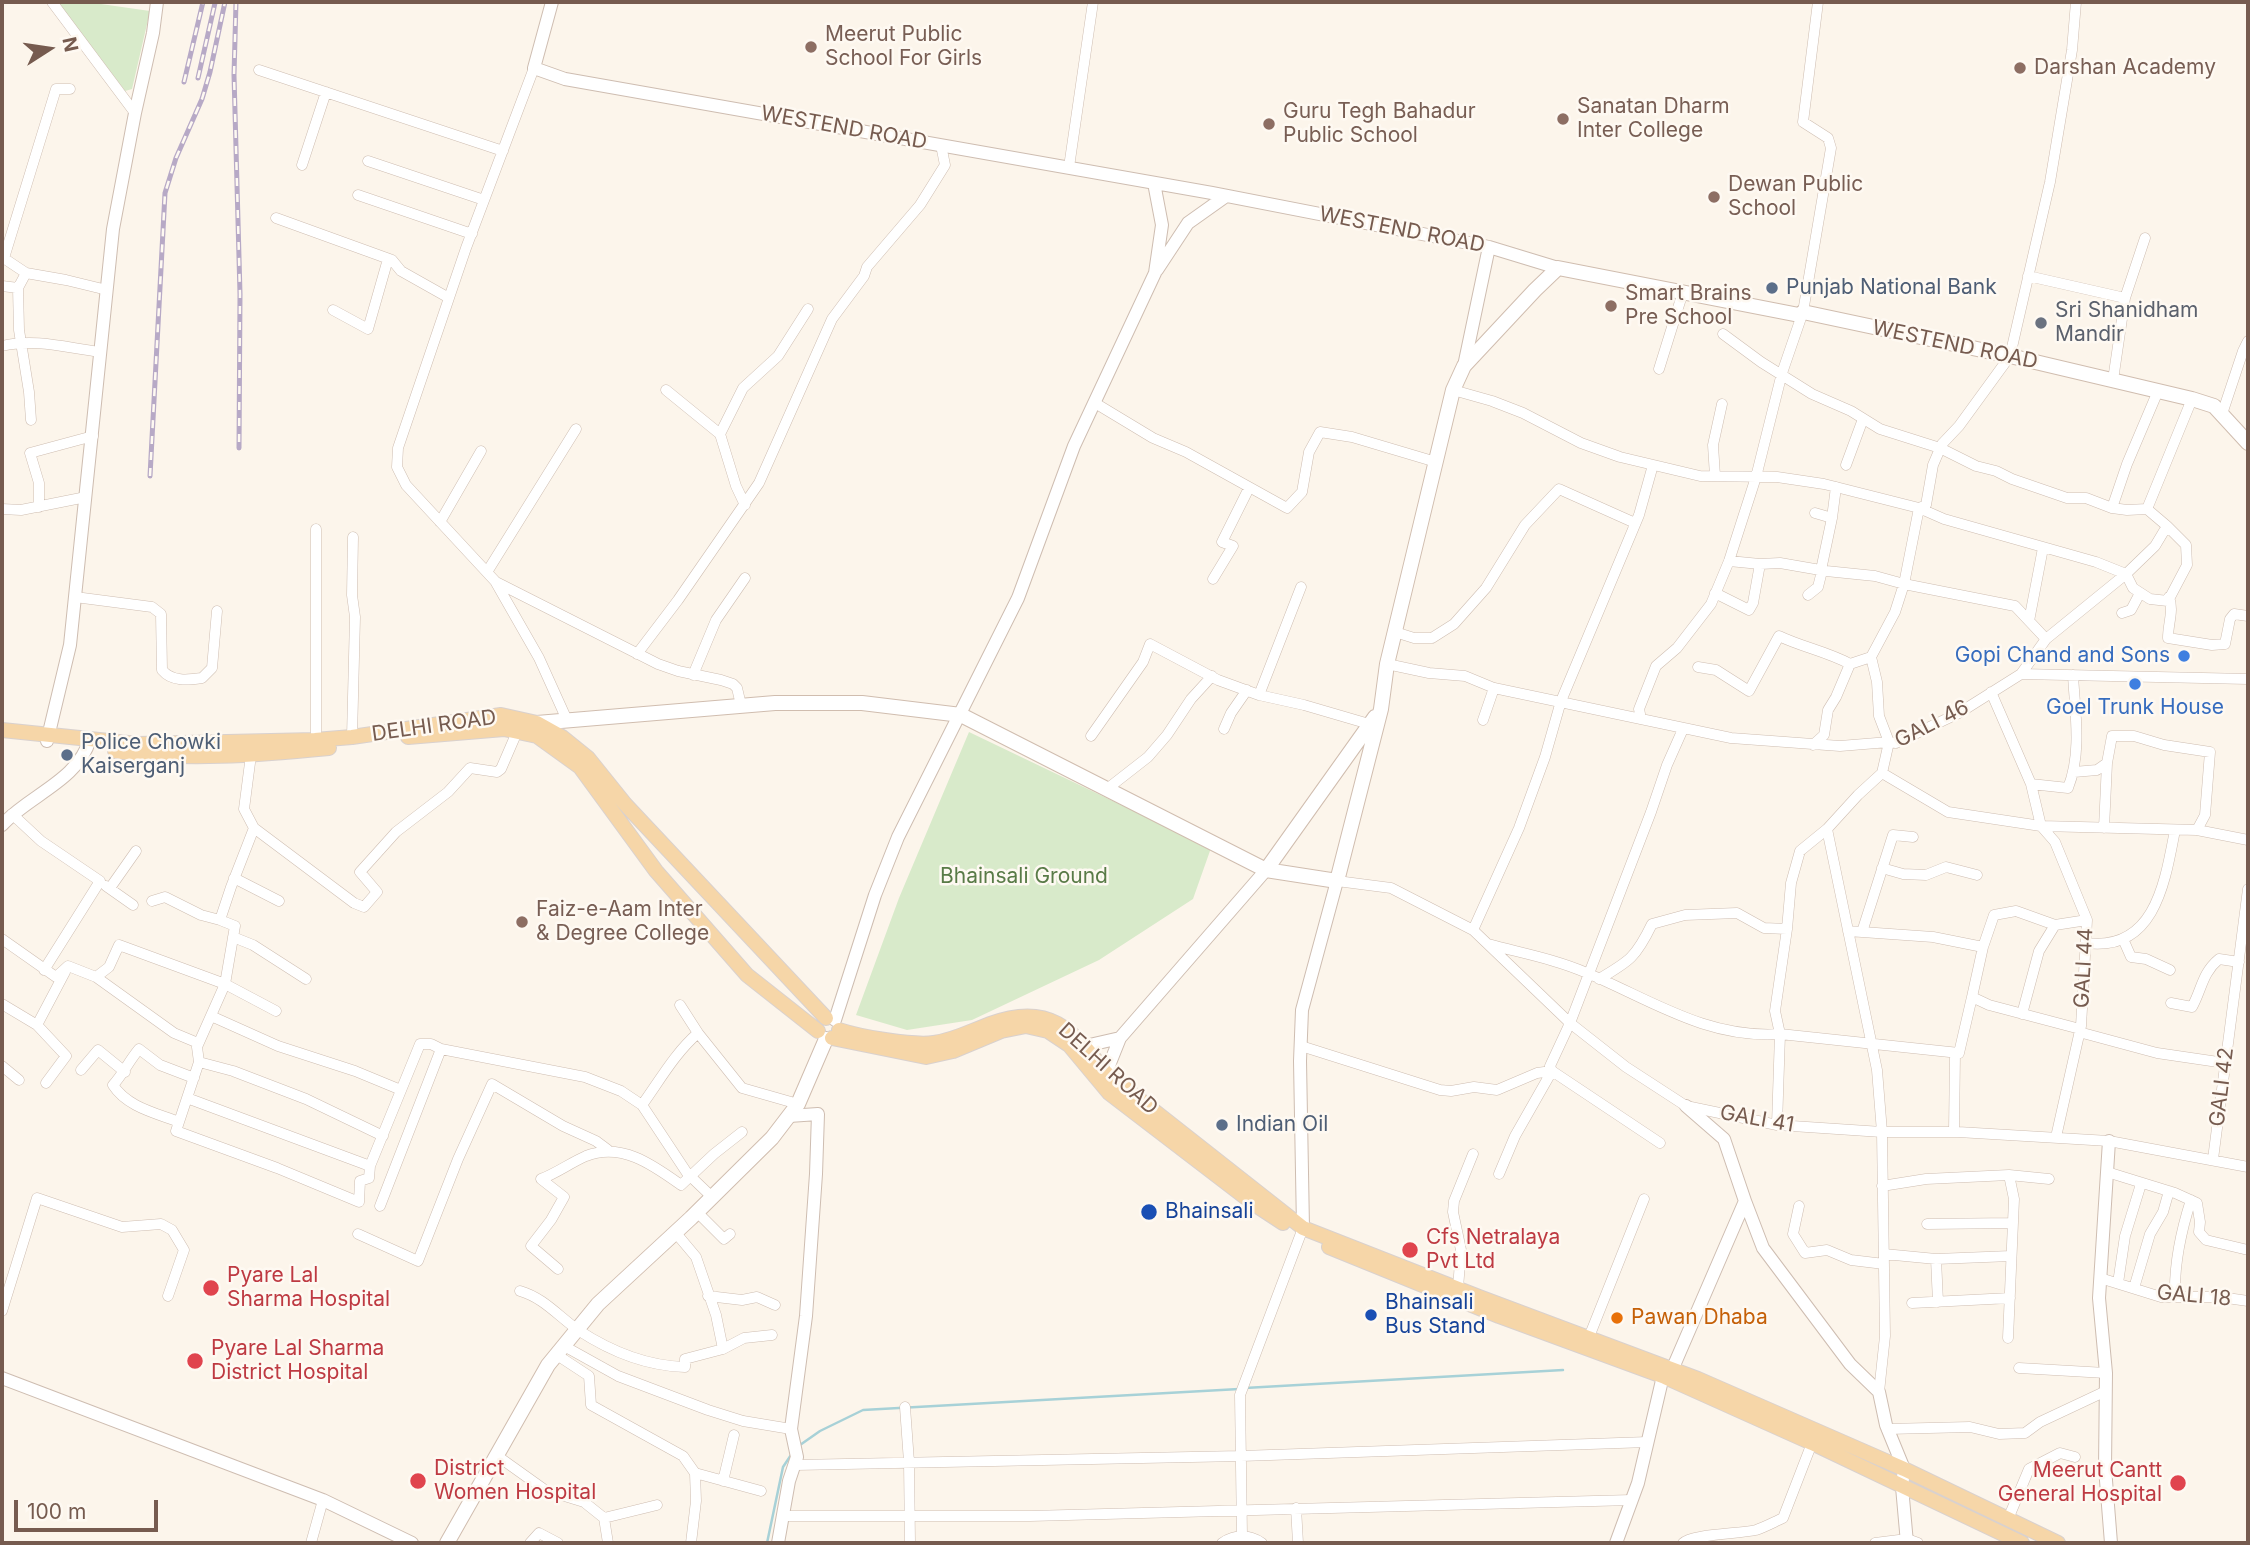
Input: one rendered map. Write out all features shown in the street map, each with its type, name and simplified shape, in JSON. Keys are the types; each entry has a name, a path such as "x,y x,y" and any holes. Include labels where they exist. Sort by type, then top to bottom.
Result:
{"main road":[{"name":"WESTEND ROAD","path":"1559,268 1799,315 1803,312 2010,356 2192,399 2214,406 2248,443"},
{"path":"316,745 504,729 517,732 567,720 775,703 862,703 961,715 1266,870 1337,881 1381,709 1387,664 1453,390 1464,366 1559,268"},
{"path":"1266,870 1381,709"},
{"name":"DELHI ROAD","path":"2,730 88,743 138,744 251,755 501,715 562,737 588,758 625,804 829,1029 926,1057 963,1048 1001,1031 1026,1026 1048,1031 1080,1049 1103,1076 1302,1231"},
{"path":"447,1543 542,1376 560,1350 598,1304 772,1138 793,1110 829,1029 747,975 656,870 580,767 537,729"},
{"name":"DELHI ROAD","path":"2,736 48,737"},
{"name":"DELHI ROAD","path":"184,750 316,745"},
{"path":"1302,1231 1589,1337 2022,1543"},
{"path":"1302,1231 1499,1316 1668,1373 1698,1379 1904,1469 2058,1543"}],"street":[{"path":"51,2 135,113"},
{"path":"48,737 70,645 113,229 158,2"},
{"path":"552,2 534,68 484,200 398,448 397,467 406,485 495,581 540,658 567,720"},
{"path":"1069,167 1093,2"},
{"path":"1641,719 1639,709 1656,666 1677,648 1711,604 1729,561 1756,477 1782,373 1803,312 1831,148 1828,138 1803,122 1818,2"},
{"path":"1919,508 1926,505 1933,465 1940,448 2010,356 2050,182 2072,50 2076,2"},
{"name":"WESTEND ROAD","path":"534,68 565,79 1069,167 1489,247 1559,268"},
{"path":"258,70 503,150"},
{"path":"69,89 56,89 3,258 26,273 66,279 107,290"},
{"path":"302,165 327,92"},
{"path":"636,654 746,505 759,483 832,319 864,276 867,267 920,205 945,165 941,145"},
{"path":"368,161 484,200"},
{"path":"1154,183 1162,225 1155,273"},
{"path":"358,195 472,234"},
{"path":"829,1029 898,837 1018,598 1074,446 1155,273 1188,223 1226,196"},
{"path":"276,218 388,259 401,271 449,298"},
{"path":"2113,380 2125,298 2145,238"},
{"path":"1464,366 1489,247"},
{"path":"334,310 368,329 388,259"},
{"path":"26,273 18,288 21,342 31,419"},
{"path":"2028,275 2125,298"},
{"path":"2,286 18,288"},
{"path":"1659,369 1683,292"},
{"path":"720,434 743,388 778,356 808,309"},
{"path":"1453,390 1523,413 1581,443 1620,457 1700,476 1777,477 1836,487 1919,508 1944,519 2096,562 2126,574 2133,588 2150,599 2168,601 2187,565 2186,545 2147,509 2112,508 2085,498 2067,498 1976,466 1940,448 1880,429 1812,394 1723,334"},
{"path":"2222,414 2248,341"},
{"path":"2,346 21,342 100,352"},
{"path":"666,390 720,434 736,486 746,505"},
{"path":"2112,508 2127,464 2158,391"},
{"path":"2147,509 2192,399"},
{"path":"1095,403 1144,433 1186,452 1287,508 1302,492 1309,452 1320,432 1352,437 1436,463"},
{"path":"1715,476 1713,445 1722,404"},
{"path":"1846,465 1863,419"},
{"path":"486,572 576,429"},
{"path":"39,507 39,483 30,453 93,436"},
{"path":"440,522 481,451"},
{"path":"1473,930 1519,828 1545,757 1561,701 1635,523 1653,465"},
{"path":"1808,595 1818,587 1836,487"},
{"path":"1213,579 1233,546 1222,542 1249,488"},
{"path":"1395,632 1414,638 1432,638 1454,624 1486,588 1525,525 1559,489 1635,523"},
{"path":"2,509 21,510 86,496"},
{"path":"1387,664 1429,673 1465,676 1494,688 1731,738 1840,746 1889,742 1879,716 1877,682 1871,657 1895,612 1904,584 1919,508"},
{"path":"1815,513 1832,518"},
{"path":"2021,674 2046,639 2126,574 2155,546 2167,526"},
{"path":"316,529 316,745"},
{"path":"352,537 352,595 355,617 352,737"},
{"path":"2029,621 2043,548"},
{"path":"1729,561 1780,563 1875,576 2015,606 2046,639"},
{"path":"1715,593 1749,610 1753,603 1760,564"},
{"path":"693,676 716,620 745,578"},
{"path":"495,581 636,654 693,676 733,684 737,688 741,705"},
{"path":"1259,695 1301,587"},
{"path":"2122,613 2131,610 2140,593"},
{"path":"75,597 159,610 162,670 170,677 186,680 202,678 212,668 216,611"},
{"path":"2169,597 2173,608 2168,621 2168,638 2213,645 2225,644 2230,619 2234,614 2248,616"},
{"path":"1699,667 1716,670 1749,691 1779,636 1836,656 1850,664 1871,657"},
{"path":"1091,736 1143,662 1150,644 1212,677 1259,695 1370,724"},
{"path":"1813,745 1824,734 1828,710 1850,664"},
{"path":"2021,674 2248,679"},
{"name":"GALI 46","path":"2021,674 1959,713 1896,743 1889,742 1882,773 1948,812 2041,827 2197,830 2248,840"},
{"path":"2031,784 2068,788 2074,772 2076,752 2073,675"},
{"path":"1107,789 1148,757 1167,735 1191,699 1212,677"},
{"path":"1483,720 1494,688"},
{"path":"1224,729 1247,690"},
{"name":"GALI 44","path":"1991,692 2031,784 2041,827 2055,842 2087,920 2080,1031 2056,1137"},
{"path":"1660,1143 1552,1071 1550,1066 1570,1023 1683,729"},
{"path":"251,755 244,809 254,828 354,903 364,906 377,892 360,872 396,832 448,792 470,768 497,772 501,769 517,732"},
{"path":"2105,828 2107,763 2112,736 2134,736 2164,745 2210,752 2204,815 2197,830"},
{"path":"2,825 12,814 70,772 88,743"},
{"path":"2074,772 2097,771 2107,763"},
{"path":"1777,1125 1780,1034 1775,1011 1791,883 1800,851 1827,829 1882,773"},
{"path":"12,814 41,841 133,905"},
{"path":"220,920 254,828"},
{"path":"1827,829 1877,1070 1882,1132 1885,1336 1879,1392 1887,1429 1904,1469 1902,1487 1911,1542 1875,1543"},
{"path":"2086,943 2116,943 2149,919 2170,860 2175,830"},
{"path":"1862,932 1893,835 1913,837"},
{"path":"110,888 136,851"},
{"path":"1882,868 1903,874 1926,875 1946,867 1977,875"},
{"path":"1103,1076 1120,1038 1266,870"},
{"path":"234,878 279,901"},
{"path":"44,970 100,881"},
{"path":"1242,1536 1240,1395 1302,1231 1302,1010 1337,881"},
{"name":"GALI 41","path":"1337,881 1391,888 1473,930 1570,1023 1626,1067 1686,1106 1777,1125 2109,1141 2248,1167"},
{"name":"GALI 42","path":"2213,1159 2248,889"},
{"path":"152,901 165,897 201,915 235,926 225,984 198,1043 199,1062 176,1130 276,1167 359,1202 360,1181 369,1178 370,1166 420,1044 431,1044 441,1049 586,1077 621,1091 642,1105 692,1177 712,1197"},
{"path":"1484,942 1587,973 1690,1021 1759,1035 1780,1034 1959,1053 1983,947 1994,915 2015,911 2055,925 2087,920"},
{"path":"1599,979 1628,962 1642,944 1652,924 1672,917 1737,913 1764,928 1787,929"},
{"path":"2022,1014 2039,951 2055,925"},
{"path":"1848,931 1933,937 1983,947"},
{"path":"233,937 253,945 306,979"},
{"path":"2,939 56,977 68,966"},
{"path":"2123,939 2131,957 2146,959 2170,970"},
{"path":"96,977 109,967 119,945 225,984 276,1011"},
{"path":"2171,1003 2192,1007 2207,969 2219,959 2239,961"},
{"path":"68,966 96,977 174,1033 198,1043"},
{"path":"37,1025 68,966"},
{"path":"1972,997 1989,1005 2157,1053 2225,1063"},
{"path":"2,1004 37,1025 66,1056 46,1083"},
{"path":"680,1005 698,1033 742,1088 793,1110 818,1114 806,1315 792,1434 796,1461 789,1481 778,1543"},
{"path":"211,1016 278,1046 355,1071 401,1090"},
{"path":"642,1105 671,1066 679,1050 698,1033"},
{"path":"1080,1049 1120,1038"},
{"path":"1300,1046 1440,1090 1474,1087 1497,1090 1537,1073 1552,1071"},
{"path":"179,1122 145,1110 120,1096 113,1086 125,1072 128,1061 139,1049 160,1065 194,1078"},
{"path":"380,1206 441,1049"},
{"path":"81,1070 98,1050 125,1072"},
{"path":"1954,1132 1955,1052"},
{"path":"199,1062 233,1071 306,1099 383,1136"},
{"path":"2,1066 19,1080"},
{"path":"1499,1174 1515,1136 1552,1071"},
{"path":"358,1234 418,1261 458,1159 492,1084 608,1150 633,1155 681,1185 742,1132"},
{"path":"187,1098 370,1166"},
{"path":"1686,1106 1724,1139 1763,1248 1850,1364 1879,1392"},
{"path":"2109,1141 2099,1298 2106,1373 2105,1468 2111,1543"},
{"path":"558,1269 531,1246 564,1197 541,1179 586,1156 608,1150"},
{"path":"1458,1289 1461,1250 1453,1212 1454,1201 1473,1154"},
{"path":"2107,1172 2197,1203 2199,1232 2206,1240 2248,1250"},
{"path":"1882,1186 1926,1179 2009,1175 2049,1179"},
{"path":"2008,1338 2014,1199 2009,1175"},
{"path":"2118,1283 2125,1236 2141,1184"},
{"path":"2134,1289 2150,1234 2163,1212 2169,1192"},
{"path":"2,1311 37,1198 122,1227 161,1224 172,1230 184,1250 168,1296"},
{"path":"1589,1337 1644,1199"},
{"path":"2175,1297 2177,1263 2190,1200"},
{"path":"1616,1543 1632,1500 1668,1373 1745,1201"},
{"path":"1799,1206 1793,1234 1805,1253 1827,1250 1851,1260 2011,1256"},
{"path":"696,1212 724,1239 730,1234"},
{"path":"1927,1224 2013,1223"},
{"path":"675,1233 696,1257 716,1315 723,1349"},
{"path":"1936,1259 1938,1302"},
{"name":"GALI 18","path":"2100,1278 2161,1297 2220,1297 2248,1301"},
{"path":"520,1291 534,1295 578,1329 610,1349 664,1367 685,1367 685,1359 723,1349 744,1338 772,1335"},
{"path":"708,1296 742,1300 757,1297 775,1305"},
{"path":"1912,1303 2010,1298"},
{"path":"560,1350 618,1376 708,1409 792,1434"},
{"path":"560,1350 589,1376 591,1405 683,1456 695,1473 696,1501 691,1543"},
{"path":"2019,1368 2106,1373"},
{"path":"2,1378 323,1500 412,1543"},
{"path":"1887,1429 1970,1427 1999,1434 2025,1433 2040,1422 2106,1391"},
{"path":"905,1407 910,1543"},
{"path":"723,1481 734,1435"},
{"path":"796,1461 909,1462 1241,1455 1648,1442"},
{"path":"1683,1543 1687,1539 1698,1537 1760,1529 1783,1518 1812,1443"},
{"path":"2008,1519 2029,1469 2060,1454 2075,1457"},
{"path":"496,1455 545,1490 584,1502 604,1518 608,1543"},
{"path":"695,1473 761,1491"},
{"path":"310,1543 323,1500"},
{"path":"783,1516 1030,1516 1632,1500"},
{"path":"604,1518 657,1505"},
{"path":"1296,1508 1297,1543"},
{"path":"530,1543 539,1533 558,1543"},
{"path":"1222,1543 1242,1536 1262,1543"}],"green space":[{"path":"57,2 87,2 150,11 132,89 125,91"},
{"name":"Bhainsali Ground","path":"969,732 1211,848 1193,899 1099,960 972,1020 907,1030 856,1015 899,898"}],"waterway":[{"path":"1245,1388 1563,1370"},
{"path":"800,1445 820,1431 863,1410 1239,1389"},
{"path":"767,1543 783,1467 791,1455"}],"railway":[{"path":"184,82 203,2"},
{"path":"150,476 165,193 176,158 202,99 225,2"},
{"path":"236,2 234,75 240,294 239,448"},
{"path":"198,78 215,3"}],"place":[{"name":"Meerut Public School For Girls","path":"811,47"},
{"name":"Darshan Academy","path":"2020,68"},
{"name":"Sanatan Dharm Inter College","path":"1563,119"},
{"name":"Guru Tegh Bahadur Public School","path":"1269,124"},
{"name":"Dewan Public School","path":"1714,197"},
{"name":"Punjab National Bank","path":"1772,288"},
{"name":"Smart Brains Pre School","path":"1611,306"},
{"name":"Sri Shanidham Mandir","path":"2041,323"},
{"name":"Gopi Chand and Sons","path":"2184,656"},
{"name":"Goel Trunk House","path":"2135,684"},
{"name":"Police Chowki Kaiserganj","path":"67,755"},
{"name":"Faiz-e-Aam Inter & Degree College","path":"522,922"},
{"name":"Indian Oil","path":"1222,1125"},
{"name":"Bhainsali","path":"1149,1212"},
{"name":"Cfs Netralaya Pvt Ltd","path":"1410,1250"},
{"name":"Pyare Lal Sharma Hospital","path":"211,1288"},
{"name":"Bhainsali Bus Stand","path":"1371,1315"},
{"name":"Pawan Dhaba","path":"1617,1318"},
{"name":"Pyare Lal Sharma District Hospital","path":"195,1361"},
{"name":"District Women Hospital","path":"418,1481"},
{"name":"Meerut Cantt General Hospital","path":"2178,1483"}]}
